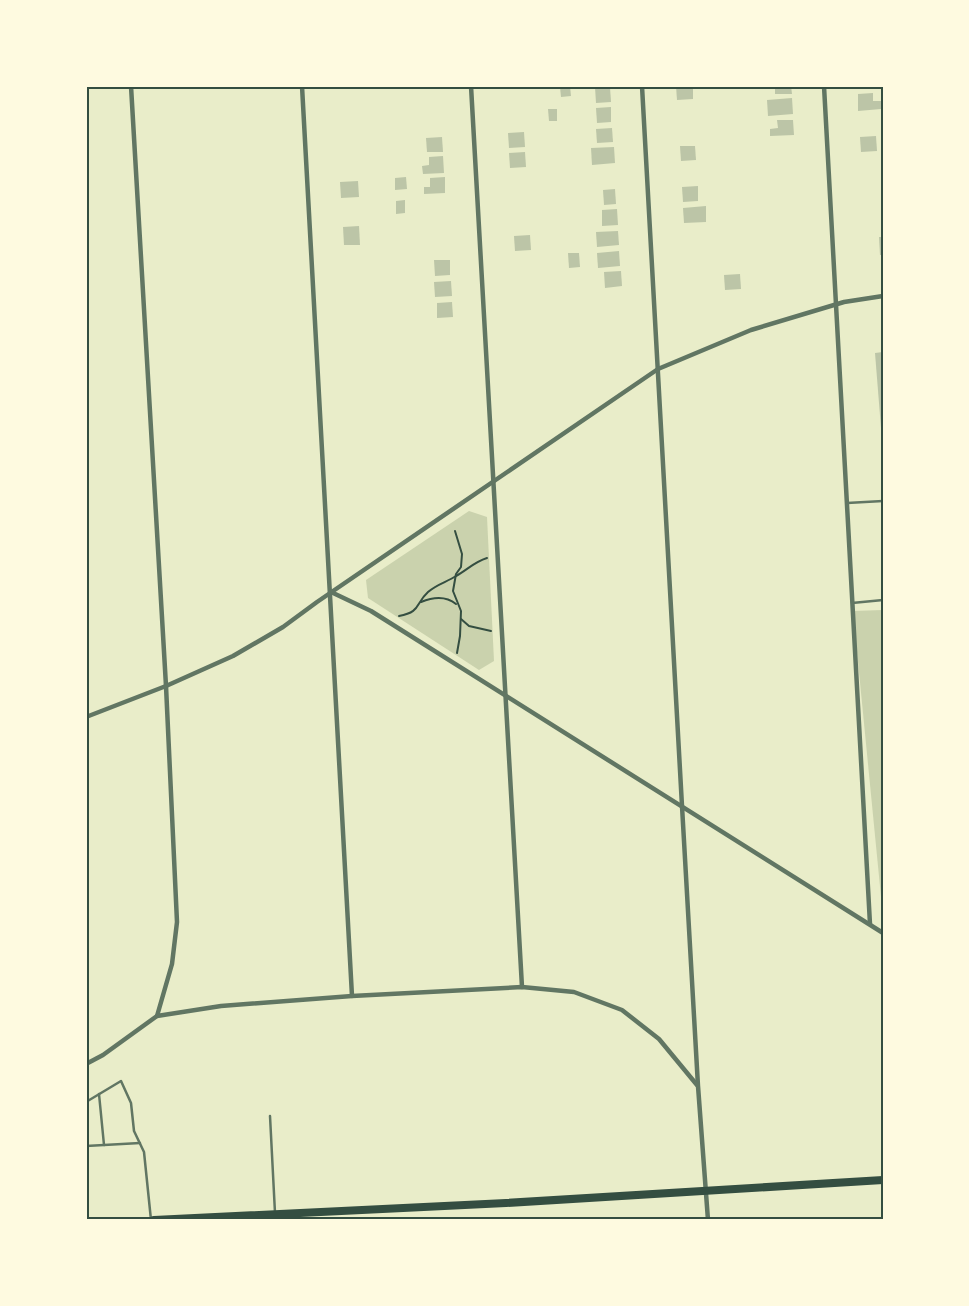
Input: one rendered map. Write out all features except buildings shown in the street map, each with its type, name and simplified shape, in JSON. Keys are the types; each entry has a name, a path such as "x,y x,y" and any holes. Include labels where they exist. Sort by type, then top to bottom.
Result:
{"main road":[{"path":"152,1220 883,1180"}],"street":[{"path":"131,86 166,686 177,922 172,964 157,1016"},
{"path":"302,86 352,996"},
{"path":"471,86 522,987"},
{"path":"642,86 698,1086 708,1220"},
{"path":"824,86 870,924"},
{"path":"86,717 166,686 233,656 283,627 331,592 658,369 751,330 844,302 883,296"},
{"path":"331,592 371,611 870,924 883,934"},
{"path":"86,1064 103,1055 157,1016 221,1006 352,996 522,987 574,992 622,1010 659,1039 698,1086"}],"lane":[{"path":"846,503 883,501"},
{"path":"852,603 883,600"},
{"path":"86,1102 121,1081 130,1103 134,1131 144,1152 152,1220"},
{"path":"99,1094 104,1145"},
{"path":"270,1116 275,1214"},
{"path":"86,1146 140,1143"}],"path":[{"path":"455,532 462,554 461,567 456,577 453,591 461,611 458,653"},
{"path":"399,616 415,611 427,593 456,577 477,561 487,558"},
{"path":"421,602 434,597 452,600 457,604"},
{"path":"461,619 469,626 484,631 491,631"}],"green space":[{"path":"469,511 487,517 494,661 479,670 368,598 366,580"},
{"path":"883,610 883,917 853,611"}]}
